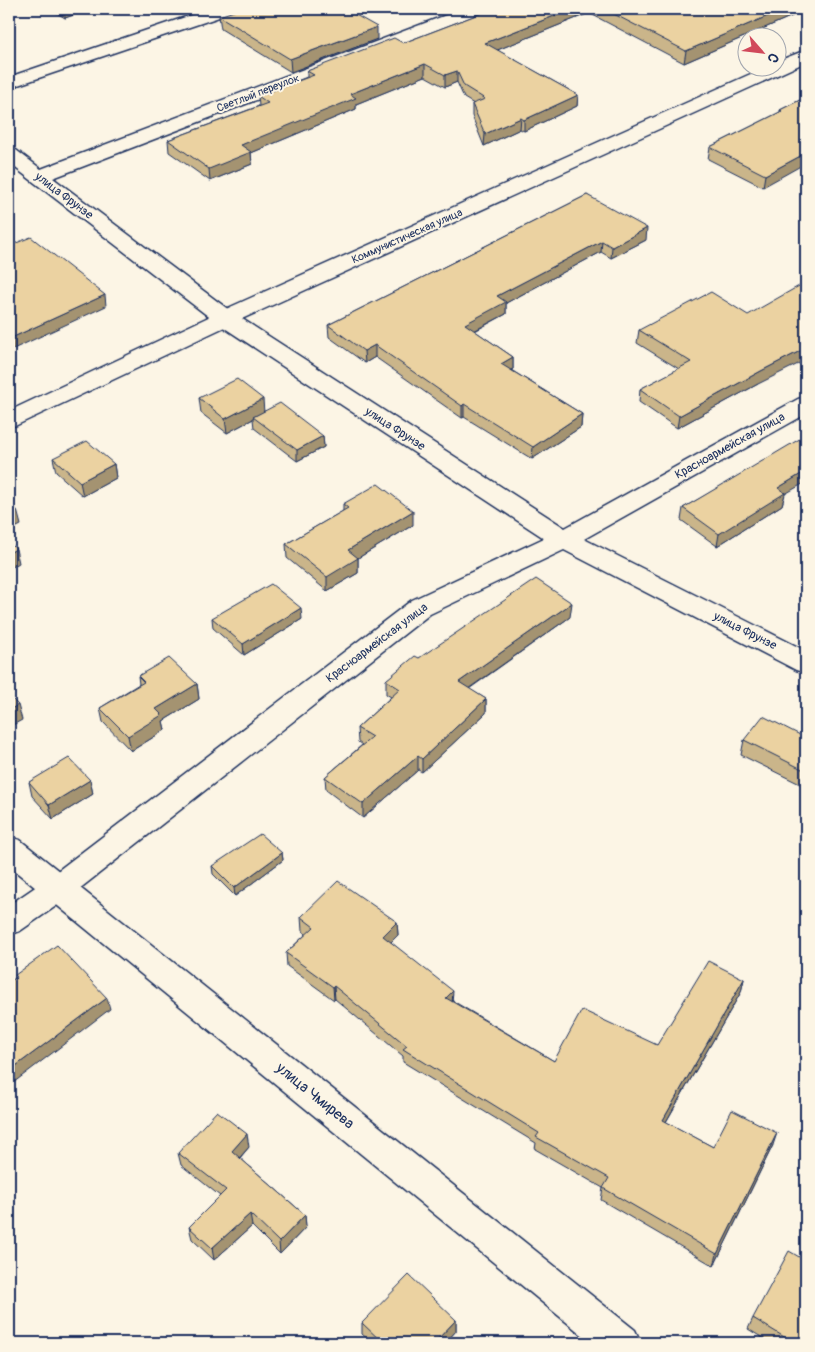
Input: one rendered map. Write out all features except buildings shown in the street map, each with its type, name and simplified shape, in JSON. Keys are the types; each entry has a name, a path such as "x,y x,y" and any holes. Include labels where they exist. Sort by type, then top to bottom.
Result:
{"street":[{"path":"9,83 225,9"},
{"name":"Светлый переулок","path":"39,176 477,9"},
{"name":"Коммунистическая улица","path":"9,420 224,318 806,55"},
{"name":"улица Фрунзе","path":"9,154 224,318 564,539 806,663"},
{"name":"Красноармейская улица","path":"9,922 58,888 422,607 564,539 806,404"},
{"name":"улица Чмирева","path":"9,849 622,1343"}]}
